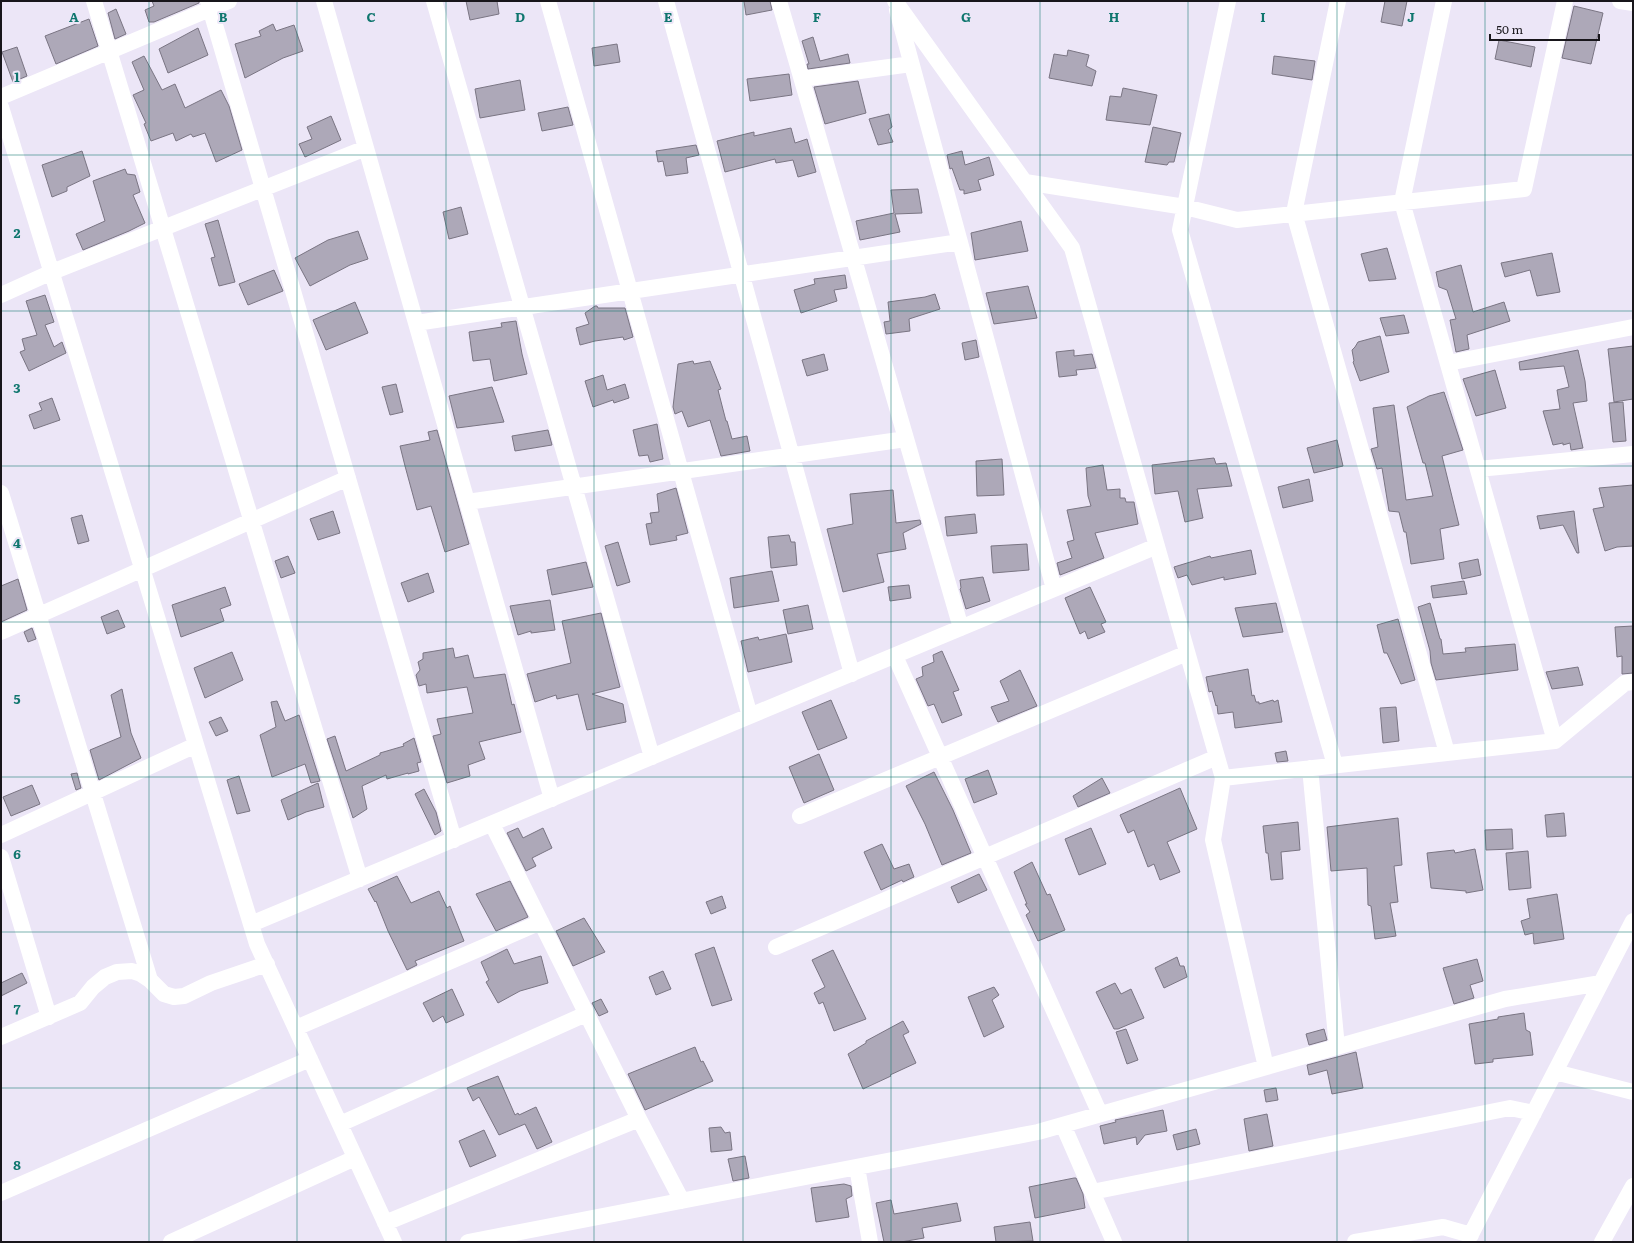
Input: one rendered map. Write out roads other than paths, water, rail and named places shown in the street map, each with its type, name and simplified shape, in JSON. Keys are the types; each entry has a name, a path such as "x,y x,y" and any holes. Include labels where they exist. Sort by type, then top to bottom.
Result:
{"street":[{"path":"94,1 360,879"},
{"path":"1,97 110,51 209,5 229,1"},
{"path":"324,1 552,799"},
{"path":"434,1 652,757"},
{"path":"548,1 750,716"},
{"path":"666,1 852,674"},
{"path":"779,1 961,628"},
{"path":"895,1 1054,590"},
{"path":"895,1 1072,248 1223,778 1213,840 1266,1067"},
{"path":"1228,1 1180,230 1335,765"},
{"path":"1338,1 1294,214 1447,752"},
{"path":"1444,1 1402,202 1555,740"},
{"path":"1025,182 1185,207 1237,220 1524,189 1565,1"},
{"path":"1620,1 1633,3"},
{"path":"209,5 454,840"},
{"path":"802,79 911,64"},
{"path":"1,106 251,924 266,964 394,1242"},
{"path":"1,295 52,272 366,148"},
{"path":"416,323 960,242"},
{"path":"1448,363 1633,327"},
{"path":"467,502 906,439"},
{"path":"1478,469 1633,454"},
{"path":"1,632 348,478"},
{"path":"1,493 150,980"},
{"path":"251,924 1157,546"},
{"path":"800,816 1187,653"},
{"path":"895,656 1100,1114"},
{"path":"1223,778 1555,740 1625,682 1633,682"},
{"path":"1,835 196,745"},
{"path":"776,947 1217,757"},
{"path":"1310,768 1337,1047"},
{"path":"492,824 639,1120 682,1201"},
{"path":"1,857 49,1016"},
{"path":"1354,1242 1443,1227 1469,1239 1633,921"},
{"path":"296,1028 541,922"},
{"path":"1,1037 80,1003 93,987 104,977 116,972 132,971 141,974 150,980 164,994 174,997 184,996 211,983 266,964"},
{"path":"468,1242 1038,1132 1505,999 1601,983"},
{"path":"340,1124 586,1014"},
{"path":"1,1193 310,1059"},
{"path":"1555,1072 1633,1092"},
{"path":"1092,1192 1510,1108 1534,1113"},
{"path":"385,1223 639,1120"},
{"path":"1063,1124 1114,1242"},
{"path":"171,1242 355,1158"},
{"path":"857,1167 870,1242"},
{"path":"1602,1242 1633,1186"}]}
